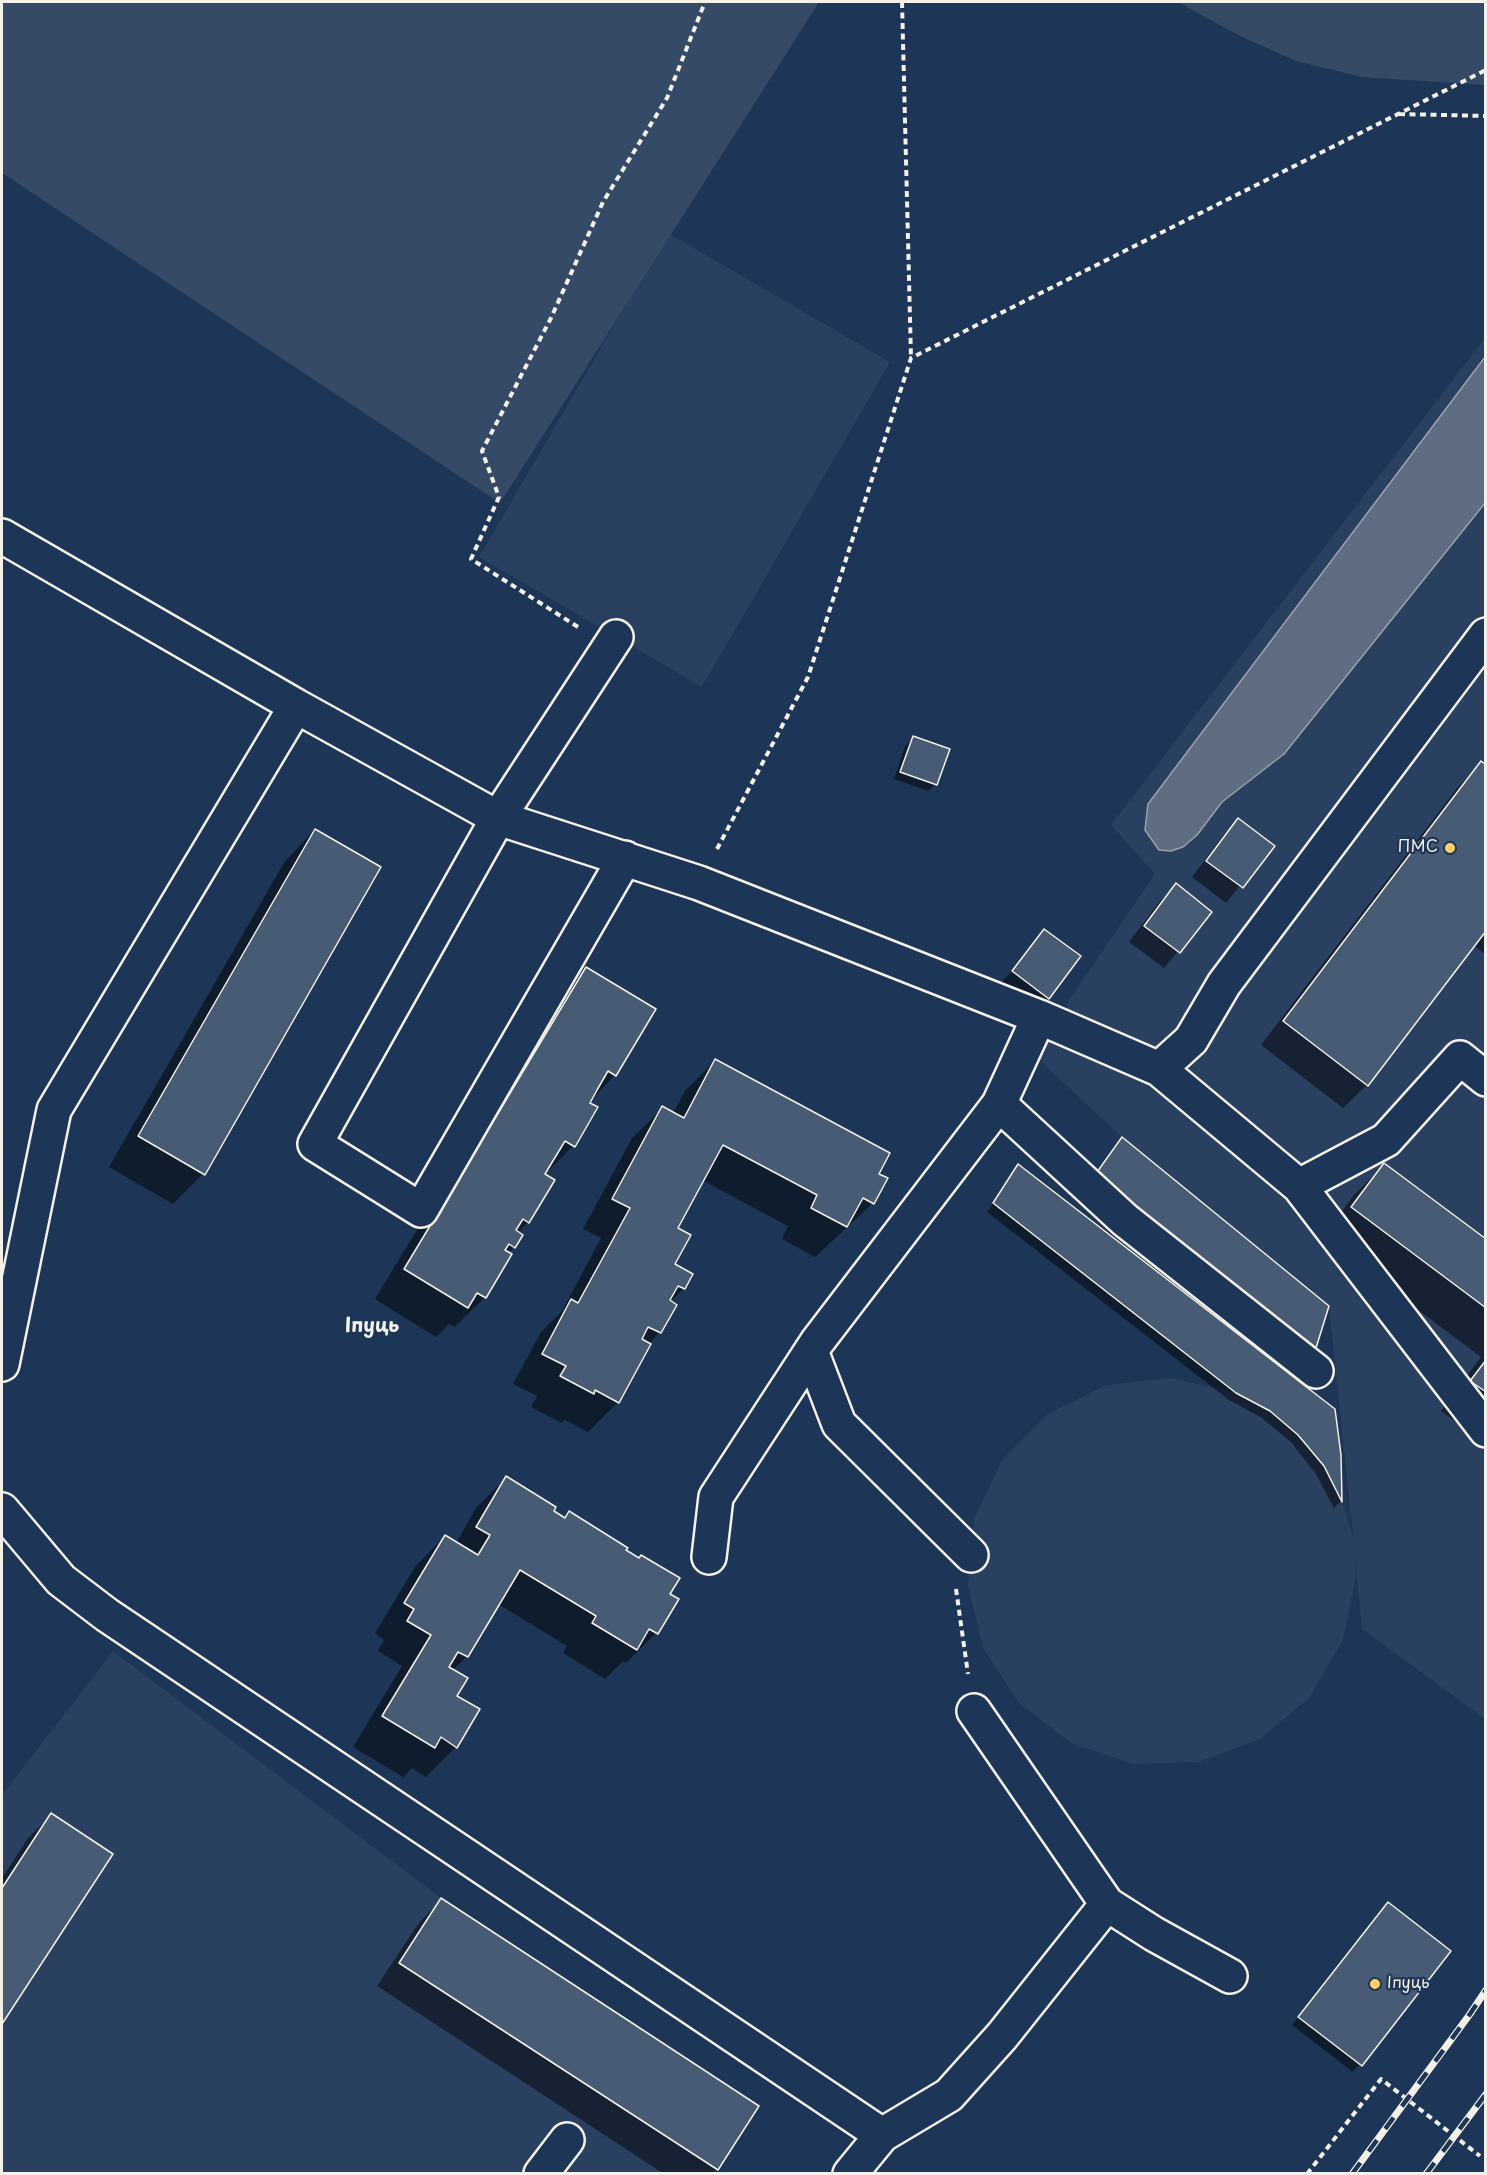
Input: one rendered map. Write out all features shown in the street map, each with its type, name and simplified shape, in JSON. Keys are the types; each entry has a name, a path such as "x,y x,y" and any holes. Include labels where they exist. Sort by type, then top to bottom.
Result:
{"street":[{"path":"2,536 296,706 498,818 699,883 1039,1017 1159,1069 1299,1186 1485,1430"},
{"path":"1159,1069 1191,1040 1224,984 1485,635"},
{"path":"613,641 498,818 315,1144 421,1210 625,858"},
{"path":"2,1364 54,1110 296,706"},
{"path":"709,1557 716,1497 811,1351 999,1104 1039,1017"},
{"path":"1299,1186 1386,1140 1460,1058 1485,1079"},
{"path":"999,1104 1125,1220 1316,1371"},
{"path":"811,1351 839,1424 971,1555"},
{"path":"2,1510 61,1580 107,1615 882,2135"},
{"path":"974,1711 1107,1904 1154,1934 1230,1976"},
{"path":"850,2174 882,2135 949,2095 1002,2036 1107,1904"},
{"path":"541,2174 567,2140"}],"path":[{"path":"613,641 471,559 499,497 482,451 551,318 603,202 667,98 705,2"},
{"path":"699,883 808,677 911,358 902,2"},
{"path":"911,358 1485,70"},
{"path":"1398,114 1485,116"},
{"path":"956,1588 974,1711"},
{"path":"1307,2174 1381,2079 1480,2156"}],"shaded area":[{"path":"2,2 819,2 500,503 2,173"},
{"path":"1178,2 1485,2 1485,85 1362,77 1296,61 1238,35"},
{"path":"668,233 890,362 702,687 479,557"},
{"path":"1485,338 1485,1719 1362,1629 1355,1557 1356,1576 1343,1640 1310,1697 1260,1739 1199,1762 1133,1764 1071,1743 1019,1703 983,1648 968,1585 974,1519 1002,1460 1048,1414 1107,1385 1172,1378 1236,1393 1270,1411 1298,1435 1324,1466 1342,1502 1353,1535 1329,1306 1122,1137 1036,1057 1062,1027 1069,1000 1155,874 1111,825"},
{"path":"1485,357 1485,503 1284,754 1222,802 1197,835 1183,847 1171,851 1159,850 1145,830 1148,804"},
{"path":"113,1651 441,1898 759,2106 715,2173 2,2173 2,1795"}],"building":[{"path":"913,736 950,749 937,785 900,772"},
{"name":"ПМС","path":"1481,761 1486,765 1486,931 1368,1086 1283,1021"},
{"path":"1238,818 1275,846 1243,888 1206,861"},
{"path":"315,829 381,867 205,1175 138,1136"},
{"path":"1176,883 1212,912 1180,953 1144,926"},
{"path":"1044,929 1081,956 1049,999 1012,971"},
{"path":"586,967 656,1009 616,1076 608,1071 590,1103 598,1107 575,1147 565,1141 545,1174 555,1180 529,1223 523,1219 516,1230 523,1235 515,1248 509,1244 505,1250 512,1254 486,1298 477,1293 468,1308 404,1269"},
{"path":"715,1059 890,1153 879,1174 888,1178 874,1204 863,1198 847,1227 811,1208 817,1195 723,1145 678,1228 691,1235 675,1264 693,1274 685,1289 678,1286 670,1300 677,1305 661,1333 648,1327 642,1339 651,1344 619,1403 595,1390 594,1394 560,1376 566,1366 542,1354 571,1299 578,1303 630,1208 612,1199 662,1106 684,1118"},
{"path":"1122,1137 1329,1306 1316,1348 1095,1175"},
{"path":"1384,1163 1486,1239 1486,1308 1351,1207"},
{"path":"1018,1164 1335,1409 1341,1455 1342,1502 1324,1466 1298,1435 1270,1411 1236,1393 993,1203"},
{"path":"1486,1360 1486,1392 1470,1381"},
{"path":"506,1476 556,1507 554,1511 565,1518 569,1511 628,1548 626,1550 639,1558 641,1555 680,1578 670,1594 679,1599 658,1634 649,1629 637,1650 592,1623 596,1616 520,1570 468,1657 458,1652 449,1667 468,1678 457,1696 480,1709 457,1748 441,1737 435,1748 382,1716 431,1635 407,1621 414,1609 404,1603 445,1535 478,1555 490,1535 476,1527"},
{"path":"51,1813 113,1854 2,2024 2,1888"},
{"path":"441,1898 759,2106 718,2170 399,1963"},
{"name":"Іпуць","path":"1388,1902 1451,1951 1362,2066 1298,2017"}],"railway":[{"path":"1352,2174 1486,1990"},
{"path":"1426,2174 1486,2094"}],"place":[{"name":"ПМС","path":"1450,848"},
{"name":"Іпуць","path":"1375,1984"}],"district":[{"name":"Іпуць","path":"372,1326"}]}
